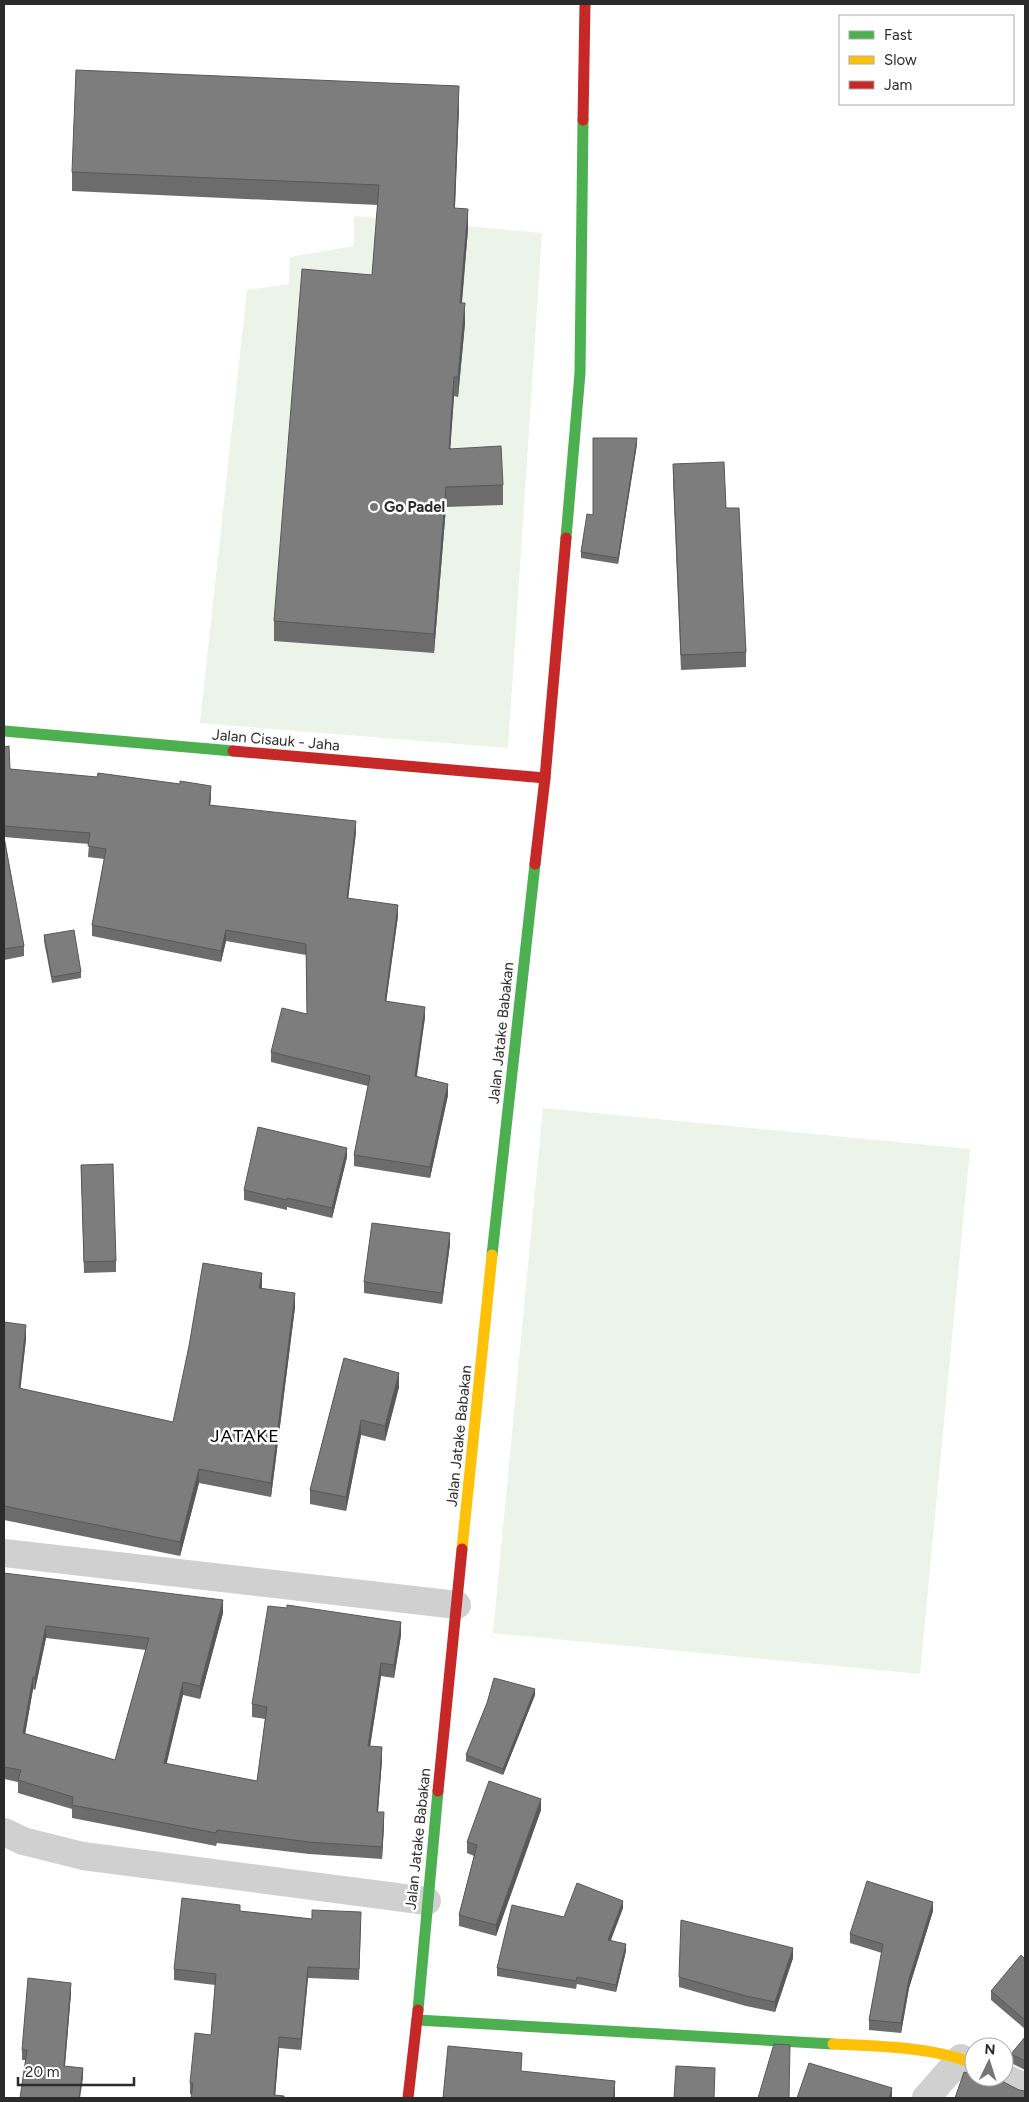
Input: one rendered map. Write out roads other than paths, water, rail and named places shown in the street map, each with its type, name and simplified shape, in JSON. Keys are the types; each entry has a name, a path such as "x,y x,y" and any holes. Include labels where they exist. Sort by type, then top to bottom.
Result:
{"main road":[{"name":"Jalan Jatake Babakan","path":"408,2098 418,2020 427,1901 497,1206 545,778 580,373 585,4"},
{"name":"Jalan Cisauk - Jaha","path":"4,731 545,778"},
{"path":"418,2020 892,2047 964,2060"}],"street":[{"path":"4,1553 457,1605"},
{"path":"4,1832 23,1840 83,1856 427,1901"},
{"path":"926,2098 964,2064"}],"place":[{"name":"Go Padel","path":"374,507"}],"district":[{"name":"JATAKE","path":"245,1436"}]}
